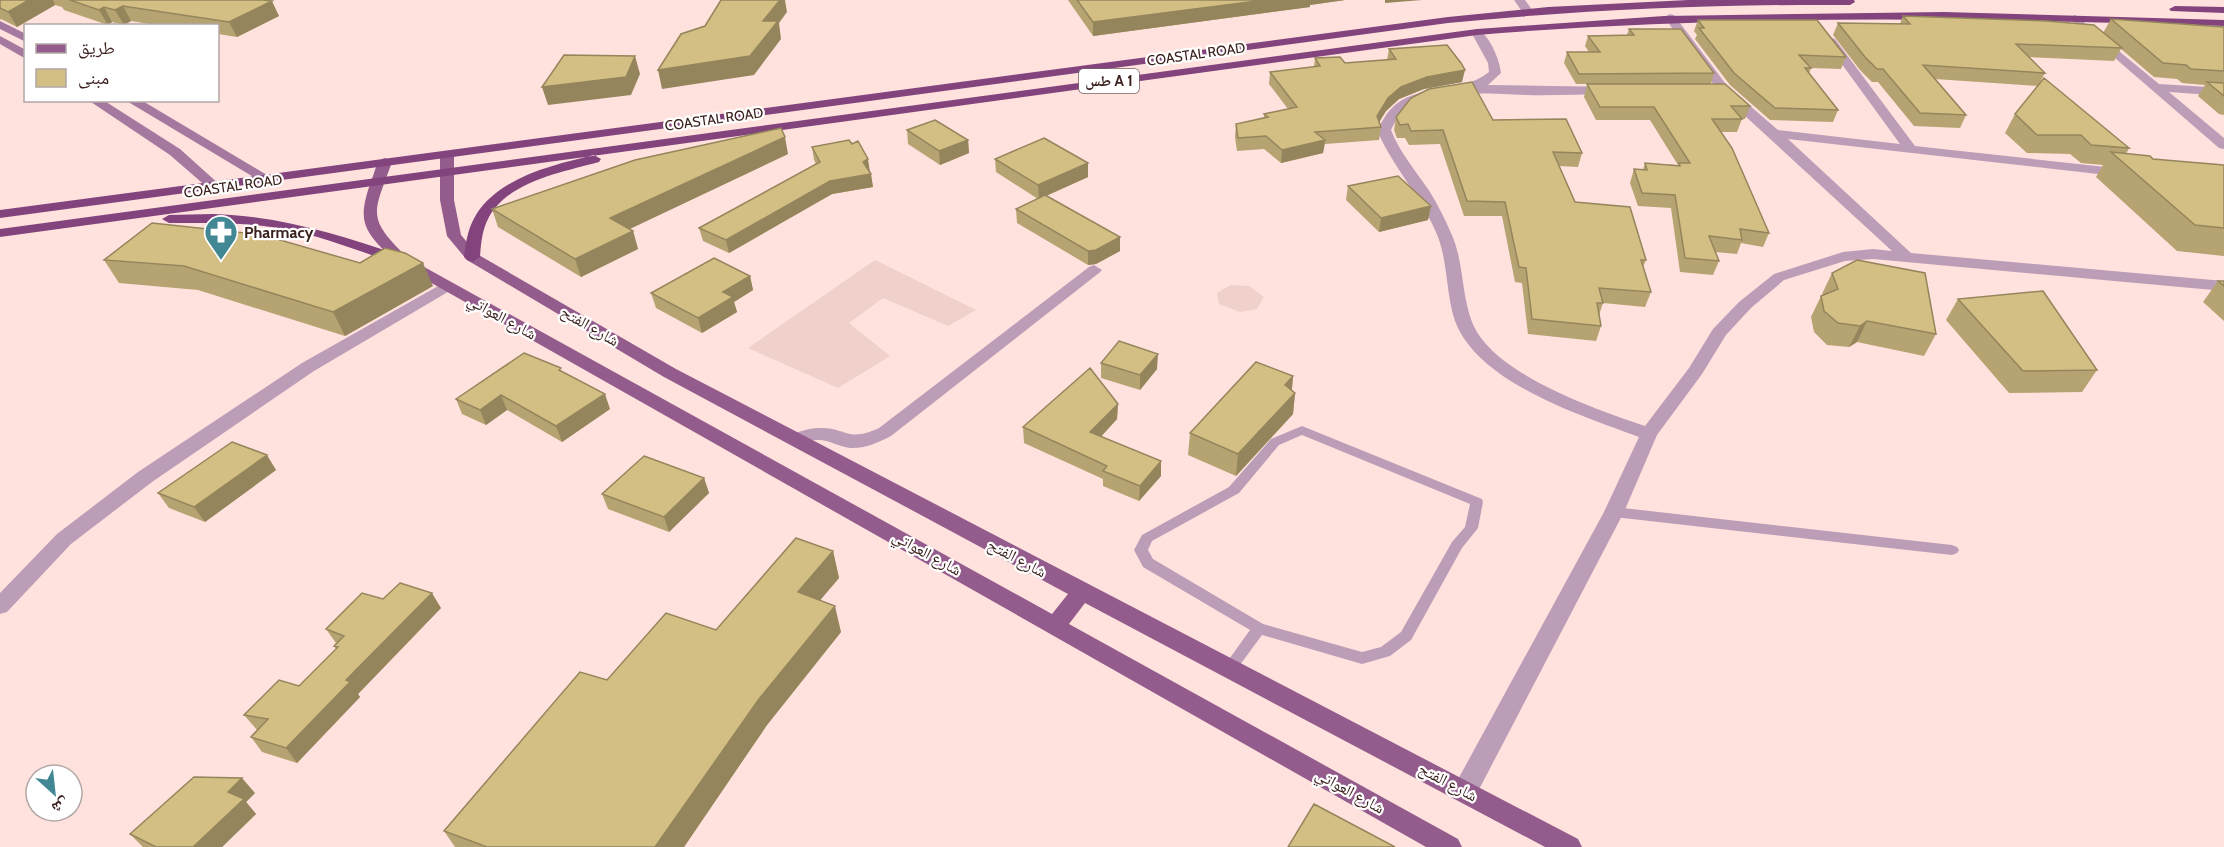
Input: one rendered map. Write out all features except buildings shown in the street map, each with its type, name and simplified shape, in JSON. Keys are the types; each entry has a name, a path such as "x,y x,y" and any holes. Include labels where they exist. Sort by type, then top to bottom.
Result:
{"highway":[{"name":"COASTAL ROAD","path":"0,214 1527,11 1700,2 1866,2 2224,10"},
{"name":"COASTAL ROAD","path":"0,233 447,170 1477,32 1670,17 1809,14 2224,23"},
{"path":"472,257 472,243 480,216 490,203 507,190 531,178 642,144"},
{"path":"81,222 229,219 282,225 321,234 403,261"}],"main road":[{"path":"447,155 447,201 454,236 472,257"},
{"name":"شارع العواتي","path":"385,162 367,216 373,231 403,261 1449,847"},
{"name":"شارع الفتح","path":"472,257 670,373 1569,847"},
{"path":"1056,625 1082,592"}],"street":[{"path":"1519,0 1527,11"},
{"path":"1809,14 1912,151"},
{"path":"1670,17 1724,90 1775,134 1906,256"},
{"path":"2075,18 2224,145"},
{"path":"0,24 24,38"},
{"path":"1474,88 1487,83 1495,73 1494,63 1477,32"},
{"path":"0,39 24,55"},
{"path":"2154,87 2224,92"},
{"path":"1618,90 1474,88 1425,95 1403,103 1389,116 1384,130 1389,144 1423,193 1446,238 1454,262 1459,302 1469,334 1490,357 1524,381 1586,411 1649,434"},
{"path":"1703,90 1724,90"},
{"path":"97,102 175,152 213,185"},
{"path":"134,102 265,178"},
{"path":"1775,134 2133,174"},
{"path":"1465,791 1614,512 1649,434 1696,370 1719,332 1745,305 1779,277 1843,257 1873,254 2224,286"},
{"path":"796,440 817,434 835,436 851,442 868,440 885,432 1094,270"},
{"path":"0,606 64,539 145,477 308,367 447,286"}],"lane":[{"path":"1302,430 1476,502 1471,528 1457,545 1406,636 1384,652 1362,658 1259,628 1148,563 1142,550 1147,538 1234,490 1275,442 1302,430"},
{"path":"1614,512 1952,550"},
{"path":"1229,669 1259,628"}],"shaded area":[{"path":"875,260 976,310 948,326 883,298 849,323 890,356 838,388 748,348"},
{"path":"1231,285 1249,286 1264,297 1257,309 1240,312 1219,304 1217,293"}],"place":[{"name":"Pharmacy","path":"221,261"}]}
